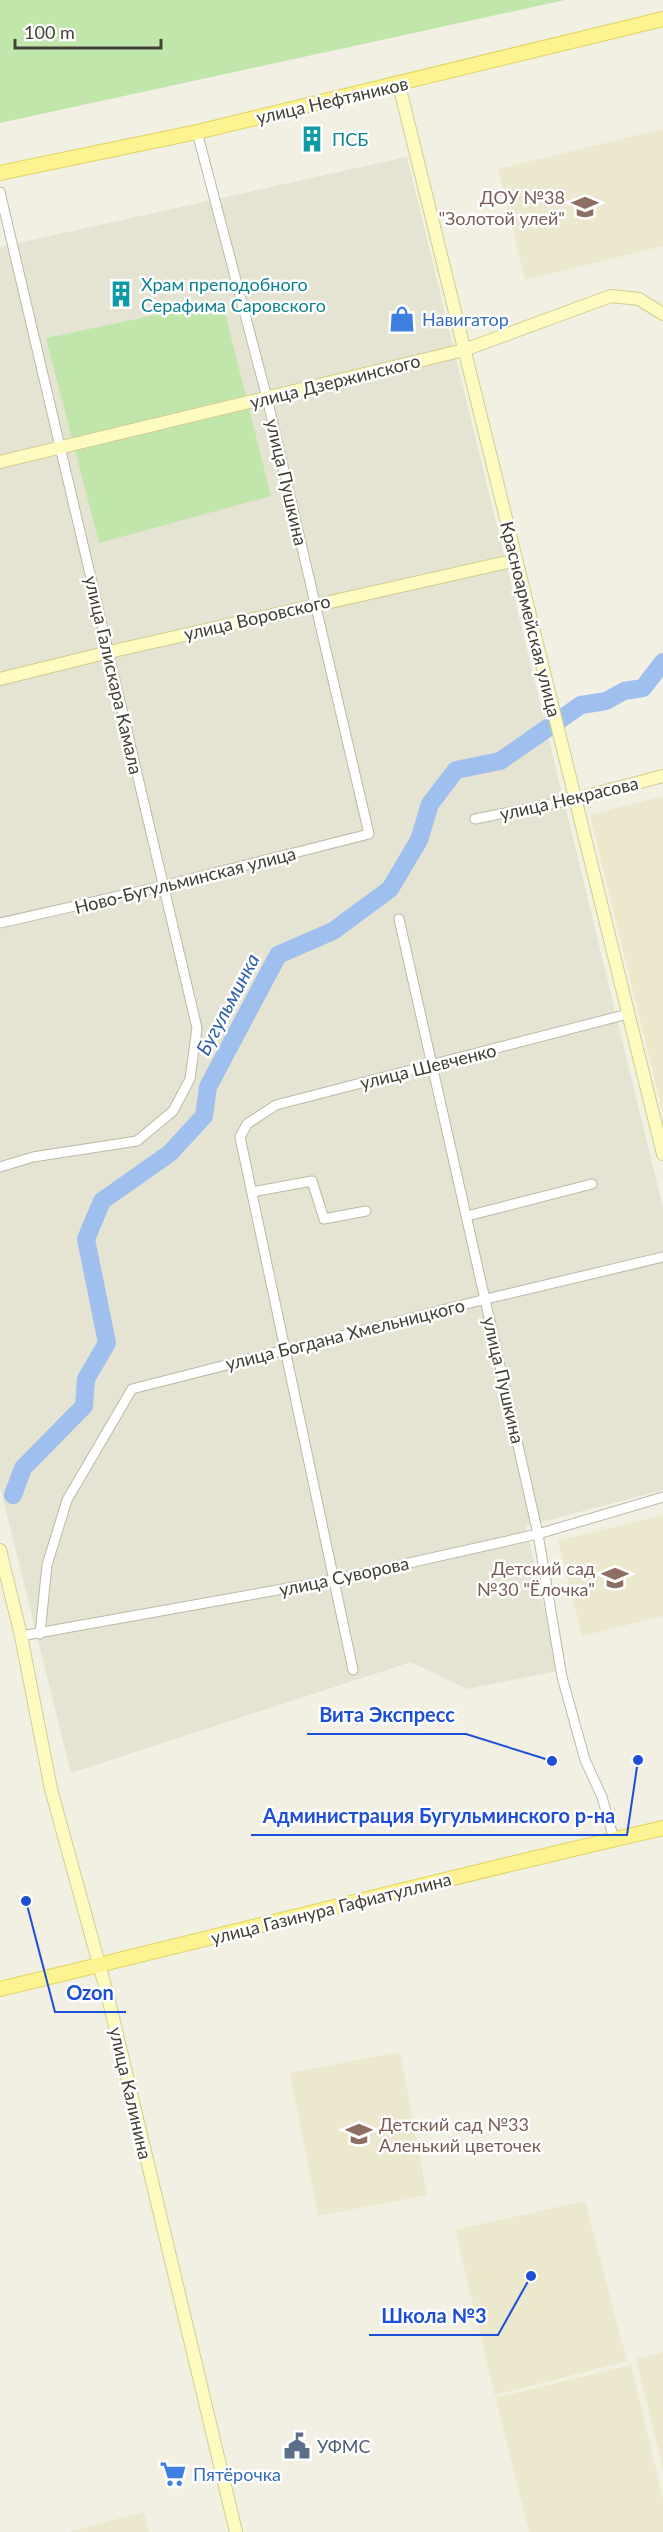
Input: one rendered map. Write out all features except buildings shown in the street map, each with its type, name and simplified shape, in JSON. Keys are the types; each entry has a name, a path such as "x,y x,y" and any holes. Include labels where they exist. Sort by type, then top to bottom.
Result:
{"main road":[{"name":"улица Нефтяников","path":"0,173 196,132 399,85 663,19"},
{"name":"улица Газинура Гафиатуллина","path":"0,1989 663,1828"}],"street":[{"name":"Красноармейская улица","path":"399,85 663,1154"},
{"name":"улица Пушкина","path":"196,132 267,398 369,834"},
{"name":"улица Галискара Камала","path":"0,192 197,1028 190,1079 173,1111 137,1141 33,1157 0,1167"},
{"name":"улица Дзержинского","path":"0,462 464,350 611,296 639,299 663,314"},
{"name":"улица Воровского","path":"0,679 315,604 516,560"},
{"name":"улица Некрасова","path":"475,819 575,799 663,776"},
{"name":"Ново-Бугульминская улица","path":"0,923 163,886 369,834"},
{"name":"улица Пушкина","path":"399,919 538,1534 562,1677 585,1760 602,1797 614,1839"},
{"name":"улица Шевченко","path":"252,1192 240,1137 247,1124 276,1105 628,1014"},
{"path":"352,1670 252,1192 312,1181 324,1219 366,1211"},
{"path":"467,1216 592,1184"},
{"name":"улица Богдана Хмельницкого","path":"40,1634 47,1565 67,1500 132,1389 486,1299 663,1257"},
{"name":"улица Суворова","path":"21,1636 333,1580 538,1534 663,1497"},
{"name":"улица Калинина","path":"0,1550 21,1636 51,1789 99,1965 236,2532"}],"shaded area":[{"name":"ДОУ №38 \"Золотой улей\"","path":"663,129 663,246 525,280 498,169"},
{"path":"407,157 663,1208 663,1490 526,1526 558,1671 467,1689 411,1662 71,1773 0,1487 0,247"},
{"path":"663,796 663,1114 590,815"},
{"name":"Детский сад №30 \"Ёлочка\"","path":"663,1515 663,1616 582,1636 558,1541"},
{"name":"Детский сад №33 Аленький цветочек","path":"400,2052 427,2195 318,2216 290,2073"},
{"path":"585,2201 627,2361 495,2395 455,2230"},
{"path":"663,2352 663,2469 636,2359"},
{"path":"631,2365 663,2499 663,2532 529,2532 496,2398"},
{"path":"144,2512 149,2532 68,2532"}],"green space":[{"path":"0,0 565,0 0,123"},
{"path":"222,301 271,496 99,543 46,338"}],"waterway":[{"name":"Бугульминка","path":"13,1495 23,1468 84,1406 86,1379 107,1343 86,1239 102,1201 170,1153 204,1116 208,1087 278,955 333,931 390,889 419,840 430,804 456,770 500,761 581,705 606,701 624,691 643,688 663,662"}],"place":[{"name":"ПСБ","path":"312,139"},
{"name":"ДОУ №38 \"Золотой улей\"","path":"585,207"},
{"name":"Храм преподобного Серафима Саровского","path":"121,294"},
{"name":"Навигатор","path":"402,319"},
{"name":"Детский сад №30 \"Ёлочка\"","path":"615,1578"},
{"name":"Администрация Бугульминского р-на","path":"638,1760"},
{"name":"Вита Экспресс","path":"552,1761"},
{"name":"Ozon","path":"26,1901"},
{"name":"Детский сад №33 Аленький цветочек","path":"359,2134"},
{"name":"Школа №3","path":"531,2276"},
{"name":"УФМС","path":"297,2446"},
{"name":"Пятёрочка","path":"173,2474"}]}
